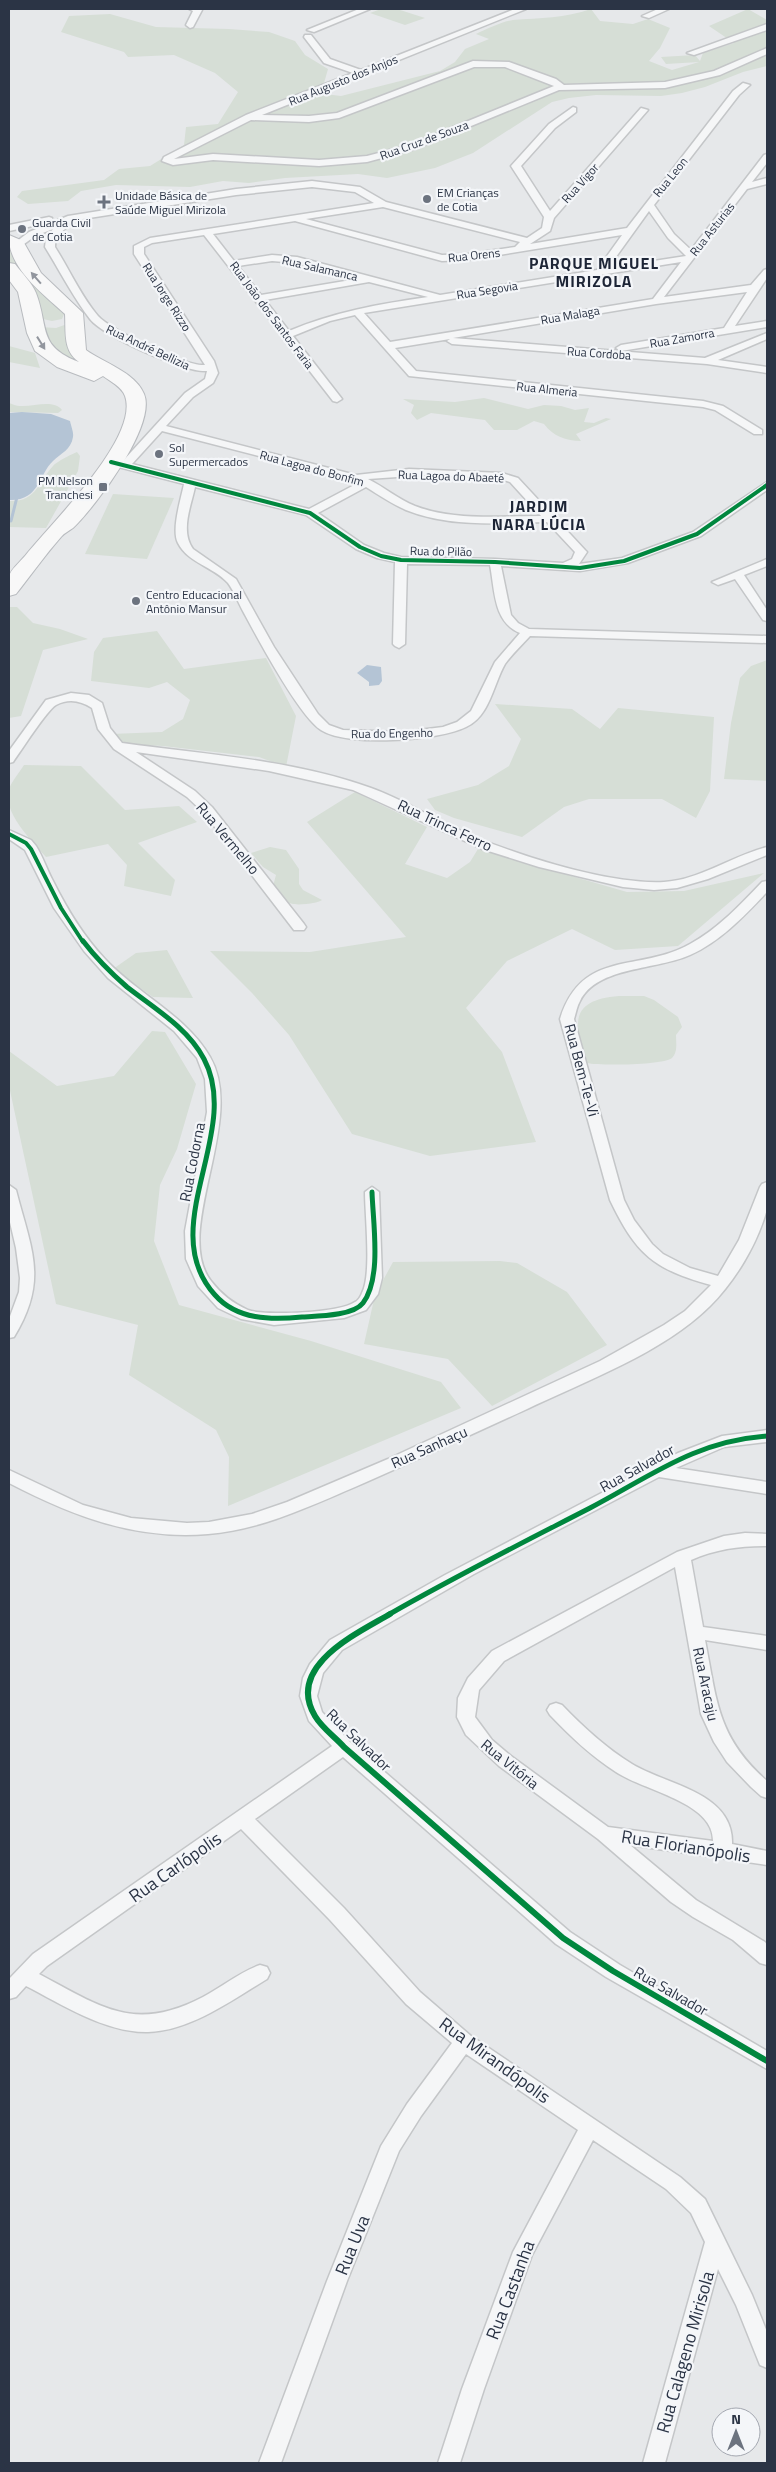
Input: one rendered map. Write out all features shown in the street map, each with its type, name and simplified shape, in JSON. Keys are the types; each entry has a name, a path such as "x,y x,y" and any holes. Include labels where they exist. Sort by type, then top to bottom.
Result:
{"highway":[{"path":"9,590 55,531 66,523 118,463 138,412 134,392 78,353 74,314 64,302 34,276 14,236"},
{"path":"9,268 46,322"},
{"path":"55,531 58,522 82,490 98,462 113,446 120,435 126,423 128,402 125,395 114,385 51,355 42,347 36,333 46,322 63,322 69,317 64,302"}],"street":[{"path":"190,25 198,9"},
{"path":"360,72 327,61 309,34 366,9"},
{"name":"Rua Augusto dos Anjos","path":"167,159 250,117 522,9"},
{"path":"646,16 665,9"},
{"path":"691,53 767,27"},
{"path":"250,117 310,119 339,115 473,64 484,62 506,64 558,83 559,87 665,85 717,73 767,51"},
{"name":"Rua Leon","path":"600,273 628,231 736,92 746,85"},
{"name":"Rua Cruz de Souza","path":"167,159 169,162 223,158 319,163 367,159 412,147 559,87"},
{"path":"550,217 516,166 552,126 573,110"},
{"name":"Rua Vigor","path":"516,250 547,229 550,217 644,110"},
{"name":"Rua Asturias","path":"656,300 746,187 767,157"},
{"path":"746,187 767,181"},
{"path":"14,236 26,224 236,192 312,184 358,189 383,204 527,241"},
{"name":"Rua Jorge Rizzo","path":"212,368 137,250 150,241 383,204"},
{"path":"649,204 671,236 691,257"},
{"path":"14,236 40,230 72,218"},
{"name":"Rua André Bellizia","path":"72,218 53,234 50,238 50,247 94,318 105,328 180,364 198,369 212,368"},
{"name":"Rua Orens","path":"293,218 442,258 468,257 628,231"},
{"path":"26,224 40,230"},
{"name":"Rua João dos Santos Faria","path":"206,231 337,399"},
{"name":"Rua Segovia","path":"287,334 326,318 357,311 691,257"},
{"name":"Rua Salamanca","path":"232,264 284,258 441,298"},
{"path":"728,330 754,288 767,272"},
{"path":"259,298 371,280"},
{"name":"Rua Malaga","path":"387,346 656,300 754,288"},
{"path":"402,304 410,297 407,289"},
{"name":"Rua Almeria","path":"357,311 410,371 420,376 703,404 719,408 758,432"},
{"name":"Rua Zamorra","path":"597,352 767,324"},
{"path":"707,361 767,336"},
{"name":"Rua Cordoba","path":"430,339 707,361 767,370"},
{"path":"118,463 161,428 189,395 209,381 212,377 212,368"},
{"name":"Rua Lagoa do Bonfim","path":"161,428 362,480 409,507 426,513 477,518 550,519"},
{"name":"Rua do Pilão","path":"118,463 310,513 370,552 401,560 566,566 600,566 638,557 677,543 716,523 767,485"},
{"name":"Rua Lagoa do Abaeté","path":"362,480 394,473 498,475 519,483 581,552 577,561 566,566"},
{"path":"310,513 362,480"},
{"name":"Rua do Engenho","path":"190,483 180,534 183,543 189,551 232,581 268,647 313,716 320,725 332,731 352,735 430,734 463,726 476,712 498,667 527,632"},
{"path":"399,644 401,560"},
{"path":"495,562 504,615 515,627 527,632 767,640"},
{"path":"718,582 766,562"},
{"path":"738,574 767,618"},
{"path":"9,759 50,703 71,697 85,698 98,706 104,729 118,746"},
{"name":"Rua Trinca Ferro","path":"118,746 295,773 358,788 394,801 432,822 490,848 541,864 620,883 664,886 684,883 749,855 767,850"},
{"name":"Rua Vermelho","path":"118,746 190,794 208,810 299,927"},
{"name":"Rua Codorna","path":"9,834 26,843 31,849 64,918 99,961 114,976 177,1026 197,1050 210,1072 214,1092 214,1112 192,1231 194,1259 203,1282 223,1304 246,1315 274,1320 344,1314 360,1306 370,1294 374,1278 372,1192"},
{"name":"Rua Bem-Te-Vi","path":"723,1283 689,1274 666,1264 643,1245 628,1225 617,1200 567,1019 570,1004 582,986 600,974 662,960 685,952 705,941 767,885"},
{"name":"Rua Sanhaçu","path":"9,1476 79,1510 133,1524 188,1529 235,1526 270,1516 431,1447 605,1364 653,1339 691,1314 723,1283 745,1245 767,1187"},
{"path":"9,1190 24,1254 28,1283 24,1304 9,1333"},
{"name":"Rua Salvador","path":"767,1436 749,1436 720,1441 694,1451 616,1494 468,1570 336,1645 322,1658 310,1676 308,1697 315,1716 344,1747 564,1938 613,1971 767,2061"},
{"path":"657,1471 767,1488"},
{"name":"Rua Vitória","path":"767,1540 740,1539 716,1544 682,1558 498,1656 477,1676 468,1695 466,1718 473,1734 533,1783 604,1834 690,1906 754,1942 767,1957"},
{"name":"Rua Aracaju","path":"682,1558 710,1714 719,1738 739,1766 767,1791"},
{"path":"695,1632 767,1643"},
{"path":"556,1710 573,1728 604,1754 636,1775 695,1800 715,1817 724,1832 722,1850"},
{"name":"Rua Carlópolis","path":"9,1991 40,1960 344,1747"},
{"name":"Rua Mirandópolis","path":"243,1819 337,1914 413,1998 464,2042 673,2183 698,2206 745,2302 767,2358"},
{"name":"Rua Florianópolis","path":"604,1834 767,1858"},
{"path":"25,1976 86,2007 135,2024 171,2020 213,2001 260,1973"},
{"name":"Rua Uva","path":"270,2463 391,2146 414,2110 464,2042"},
{"name":"Rua Castanha","path":"449,2463 473,2389 523,2252 590,2126"},
{"name":"Rua Calageno Mirisola","path":"654,2463 716,2241"}],"shaded area":[{"path":"381,9 397,9 425,18 405,25 370,13"},
{"path":"591,9 600,21 633,24 648,19 670,28 660,48 649,61 672,70 699,62 666,64 661,57 695,55 700,61 703,53 734,43 709,26 748,9 767,20 767,66 743,72 705,87 682,93 661,96 596,95 552,102 473,153 435,168 387,178 358,174 285,178 249,183 223,181 190,187 116,185 81,191 68,201 28,204 17,197 22,191 104,180 119,169 150,166 184,145 186,127 218,124 238,92 215,73 174,55 128,57 124,52 61,32 69,16 110,14 156,27 269,32 295,41 305,55 328,69 324,83 317,93 341,96 440,71 455,62 465,49 489,39 476,34 499,24 513,20 562,16"},
{"path":"9,244 65,312 62,319 52,321 43,319 14,268 9,263"},
{"path":"70,323 94,370 57,355 40,327 56,328"},
{"path":"9,346 35,353 40,368 9,362"},
{"path":"484,398 528,409 544,405 561,406 575,410 589,408 584,422 594,423 606,418 611,419 576,434 581,441 575,441 560,437 551,432 544,424 534,421 517,430 494,430 485,420 431,413 417,420 411,413 414,405 403,399 455,402"},
{"path":"9,403 20,406 48,404 62,410 58,413 9,412"},
{"path":"77,452 80,456 78,471 46,528 9,527 9,501 26,498 31,495 55,464"},
{"path":"113,494 174,498 147,559 85,554"},
{"path":"9,607 17,607 33,623 60,629 88,639 43,650 21,716 9,718"},
{"path":"157,631 184,669 266,658 296,716 286,767 259,757 163,746 122,744 111,734 162,732 183,719 190,700 167,682 149,688 91,681 94,652 103,638"},
{"path":"767,660 767,781 724,779 731,723 740,678 751,666"},
{"path":"495,704 572,709 600,729 618,708 714,717 710,791 696,818 662,799 589,799 564,807 522,837 454,818 435,810 427,799 478,785 509,766 521,739"},
{"path":"24,765 81,766 125,810 179,806 197,822 138,843 175,880 171,896 124,886 127,865 108,844 46,857 26,835 10,807 9,789"},
{"path":"355,792 427,827 405,864 447,878 470,862 478,849 627,892 684,891 764,873 678,946 615,950 572,929 507,961 466,1008 502,1052 536,1142 430,1156 352,1134 289,1035 252,993 210,951 310,952 406,937 307,822"},
{"path":"270,847 286,850 299,869 299,884 303,890 322,900 315,903 294,904 283,899 273,886 276,875 263,867 251,853"},
{"path":"167,950 193,998 153,997 113,969 136,953"},
{"path":"644,996 654,1000 678,1017 682,1027 676,1035 676,1050 672,1058 657,1062 617,1065 587,1063 579,1037 579,1017 583,1009 591,1003 602,998"},
{"path":"152,1031 165,1032 196,1084 177,1149 160,1185 154,1241 179,1305 311,1341 441,1382 461,1408 228,1506 229,1457 216,1430 129,1375 138,1325 56,1304 9,1086 9,1051 57,1086 114,1076"},
{"path":"500,1261 517,1263 567,1292 607,1345 492,1406 448,1359 364,1344 375,1295 393,1262"}],"water":[{"path":"9,413 51,414 70,421 73,437 68,448 48,467 33,492 19,499 9,500"},
{"path":"367,665 381,667 382,681 379,685 369,686 369,682 357,673"}],"waterway":[{"path":"11,521 17,497"}],"cycle path":[{"path":"111,462 310,513 360,547 381,556 401,560 495,562 580,568 624,561 697,534 767,485"},
{"path":"9,834 26,843 31,849 53,894 69,922 88,949 113,975 179,1028 193,1042 204,1058 212,1079 214,1112 192,1231 194,1259 203,1282 223,1304 246,1315 274,1320 344,1313 361,1306 370,1294 374,1278 372,1192"},
{"path":"767,1436 722,1442 683,1457 418,1598 336,1645 316,1669 309,1687 308,1696 315,1716 344,1747 563,1938 613,1971 767,2061"}],"place":[{"name":"EM Crianças de Cotia","path":"427,199"},
{"name":"Unidade Básica de Saúde Miguel Mirizola","path":"104,202"},
{"name":"Guarda Civil de Cotia","path":"22,229"},
{"name":"Sol Supermercados","path":"159,454"},
{"name":"PM Nelson Tranchesi","path":"103,487"},
{"name":"Centro Educacional Antônio Mansur","path":"136,601"}],"district":[{"name":"PARQUE MIGUEL MIRIZOLA","path":"594,272"},
{"name":"JARDIM NARA LÚCIA","path":"539,515"}]}
